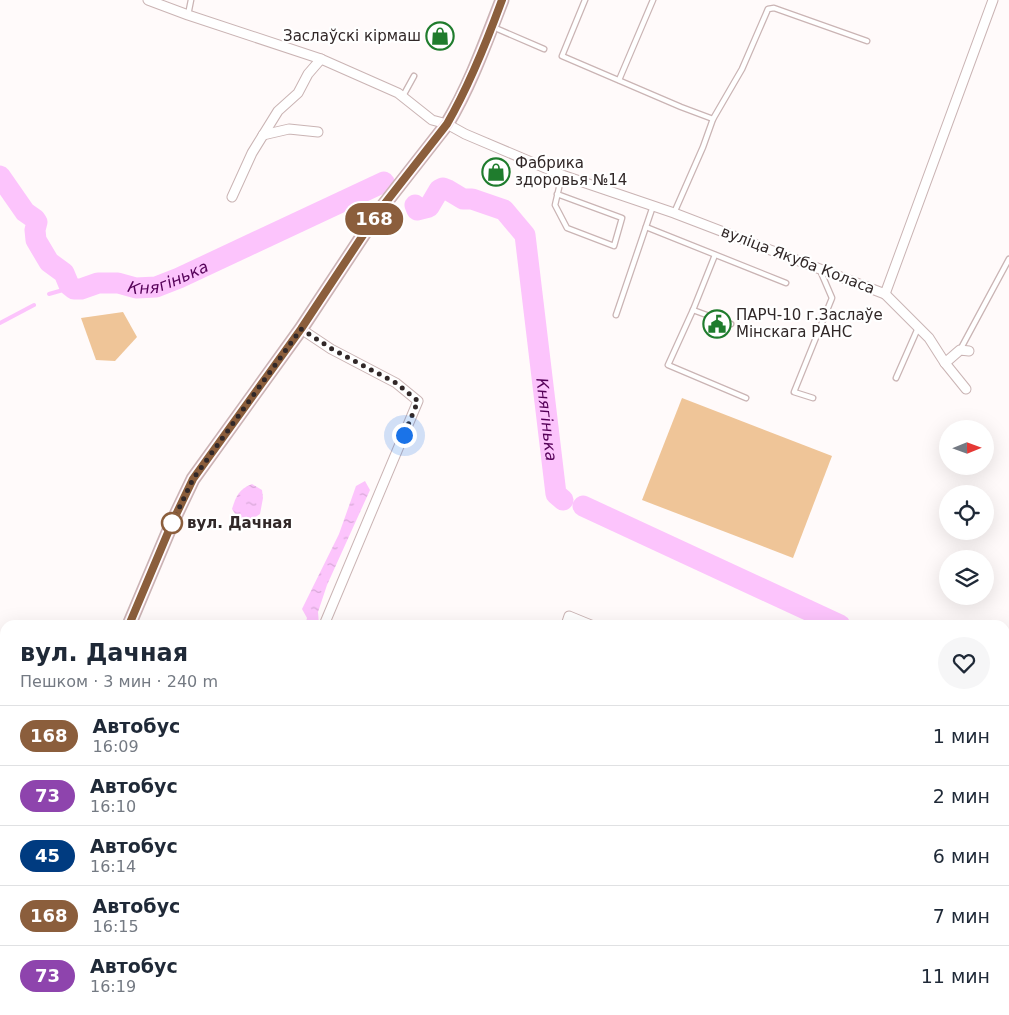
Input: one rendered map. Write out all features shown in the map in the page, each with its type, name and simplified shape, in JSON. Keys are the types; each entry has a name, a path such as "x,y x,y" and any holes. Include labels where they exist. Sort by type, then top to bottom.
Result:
{"main road":[{"path":"131,620 172,523 193,479 301,329 379,211 447,124 492,27 502,0"}],"street":[{"name":"вуліца Якуба Коласа","path":"148,0 321,59 403,96 432,120 447,124 465,134 562,175 674,213 885,294 993,0"},
{"path":"232,197 252,153 278,110 298,93 308,74 321,59"},
{"path":"263,135 289,129 318,132"},
{"path":"885,294 929,338 945,363 966,389"},
{"path":"301,329 332,349 396,383 418,401 326,620"},
{"path":"945,363 964,351"}],"lane":[{"path":"188,15 191,0"},
{"path":"585,0 562,56 713,119"},
{"path":"619,80 653,0"},
{"path":"674,213 713,119 742,69 768,9 774,8 867,41"},
{"path":"492,27 544,49"},
{"path":"403,96 414,76"},
{"path":"557,194 622,218 614,246 567,228 555,205 557,194 562,175"},
{"path":"616,315 652,206"},
{"path":"646,227 786,283"},
{"path":"715,255 668,365 746,398"},
{"path":"964,351 1009,258"},
{"path":"813,398 794,392 832,298 819,269"},
{"path":"693,310 732,324"},
{"path":"896,378 918,328"}],"shaded area":[{"path":"123,312 137,337 115,361 96,360 81,318"},
{"path":"682,398 832,456 793,558 642,500"}],"water":[{"path":"365,481 370,490 327,585 318,612 319,620 306,620 302,609 339,534 356,486"},
{"path":"252,484 262,490 263,498 260,514 247,521 242,521 239,520 232,509 233,504 241,491"}],"waterway":[{"name":"Княгінька","path":"0,176 25,212 37,222 35,230 36,240 49,262 64,273 69,285 74,289 81,289 98,283 118,283 136,288 156,287 384,182"},
{"name":"Княгінька","path":"415,205 417,210 429,207 439,190 443,188 463,199 472,199 504,210 525,235 556,494 563,500"},
{"path":"49,294 63,290 69,285"},
{"path":"0,323 34,305"},
{"name":"Княгінька","path":"583,506 829,620"}],"bus line":[{"name":"168","path":"131,620 172,523 193,479 301,329 379,211 447,124 465,90 502,0"}],"place":[{"name":"Заслаўскі кірмаш","path":"440,36"},
{"name":"Фабрика здоровья №14","path":"496,172"},
{"name":"ПАРЧ-10 г.Заслаўе Мінскага РАНС","path":"717,324"},
{"name":"вул. Дачная","path":"172,523"}],"route":[{"path":"172,523 193,479 301,329 332,349 396,383 418,401 404,435"}]}
